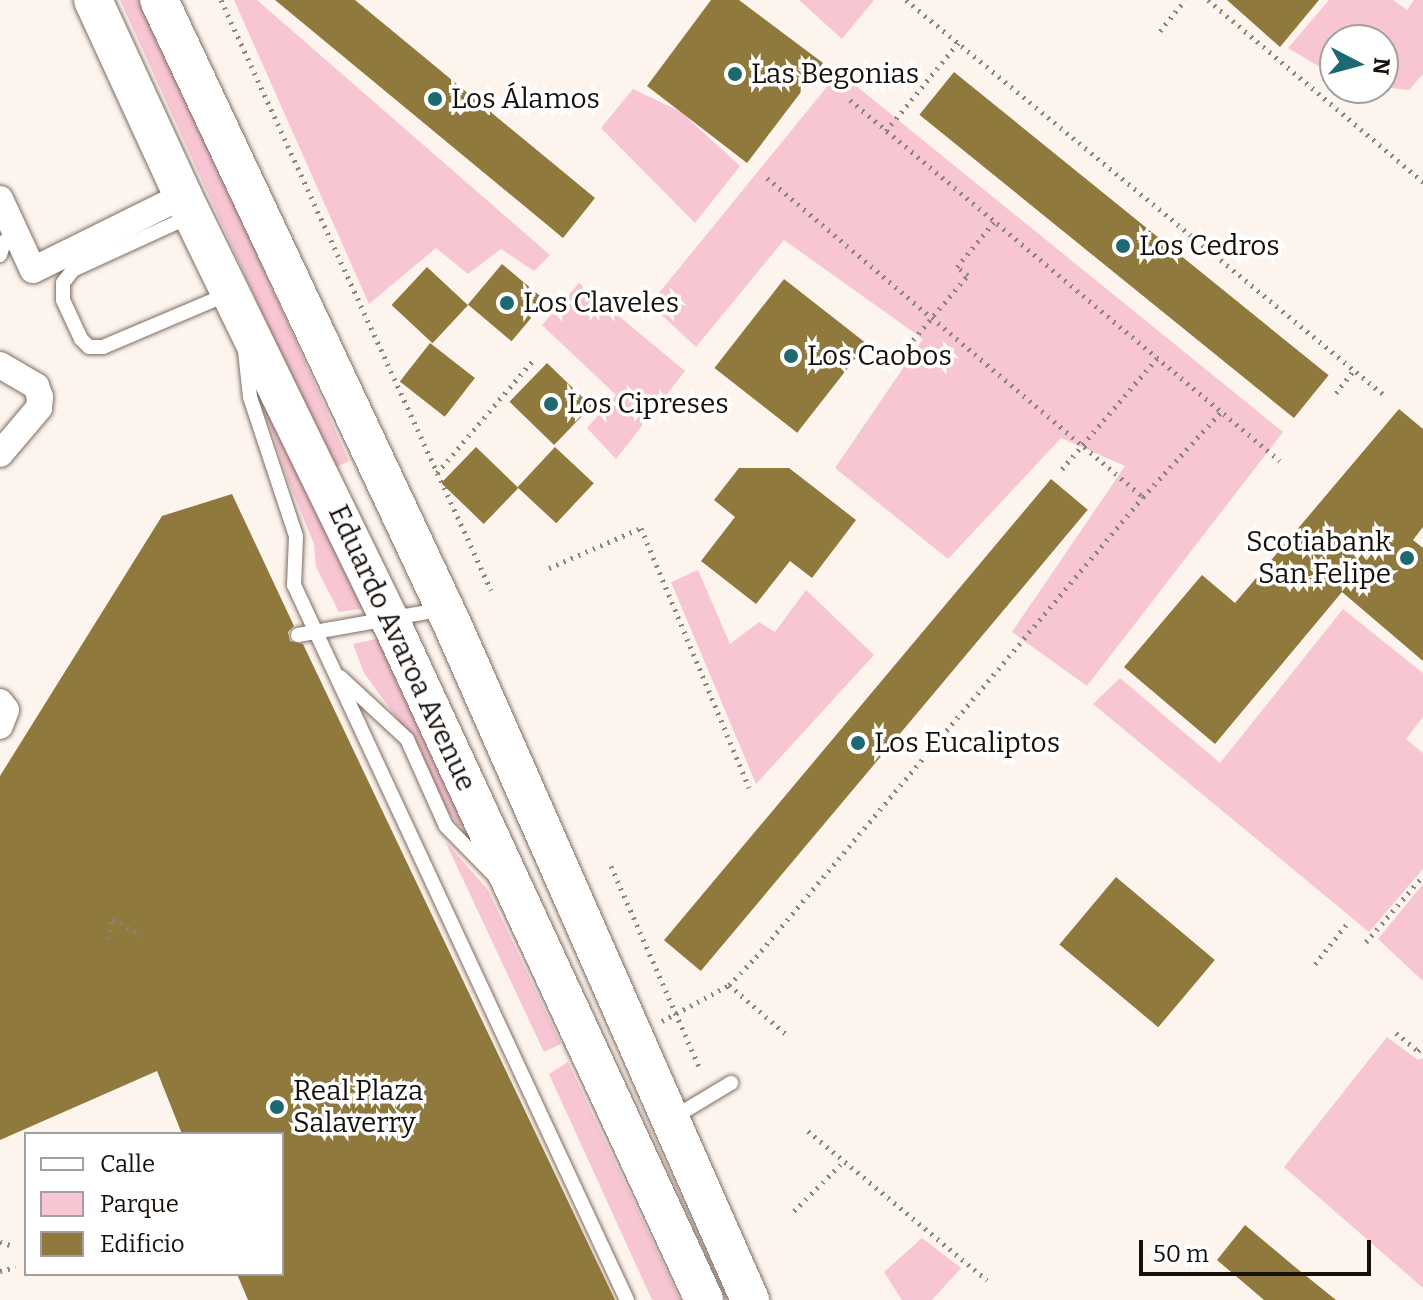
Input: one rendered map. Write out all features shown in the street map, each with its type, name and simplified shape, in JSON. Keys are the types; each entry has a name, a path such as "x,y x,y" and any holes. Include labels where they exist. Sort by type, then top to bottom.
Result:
{"main road":[{"name":"Eduardo Avaroa Avenue","path":"93,0 188,206 390,620 704,1300"},
{"name":"Eduardo Avaroa Avenue","path":"159,0 444,609 580,909 750,1300"},
{"path":"233,294 275,246"}],"street":[{"path":"0,199 33,270 188,206"},
{"path":"0,365 36,386 40,397 39,408 0,454"},
{"path":"0,702 6,710 0,726"}],"lane":[{"path":"188,206 73,270 63,283 63,300 81,339 89,347 103,347 233,294 250,397 296,536 294,585 627,1300"},
{"path":"298,635 444,609"},
{"path":"334,672 407,739 446,826 521,903"},
{"path":"670,1120 731,1083"}],"path":[{"path":"221,0 491,590"},
{"path":"906,0 1383,394"},
{"path":"1160,31 1185,0"},
{"path":"1208,0 1423,182"},
{"path":"886,131 958,43"},
{"path":"850,100 1280,461"},
{"path":"767,178 1143,497"},
{"path":"908,346 968,275 957,267 994,222"},
{"path":"1062,469 1157,358"},
{"path":"437,473 534,359"},
{"path":"1336,393 1354,370"},
{"path":"656,1024 729,985 1020,648 1143,497 1221,412"},
{"path":"549,568 641,528 749,787"},
{"path":"611,866 700,1069"},
{"path":"1366,942 1423,876"},
{"path":"107,939 113,919 141,936"},
{"path":"1315,964 1346,925"},
{"path":"729,985 786,1034"},
{"path":"1396,1033 1418,1051 1423,1046"},
{"path":"808,1131 987,1280"},
{"path":"794,1211 844,1161"},
{"path":"0,1242 10,1245"},
{"path":"0,1271 16,1267"}],"green space":[{"path":"120,0 144,0 349,461 333,469"},
{"path":"234,0 257,0 550,255 534,271 501,249 468,274 436,248 369,304"},
{"path":"799,0 874,0 842,39"},
{"path":"1329,0 1393,0 1407,10 1414,0 1423,0 1423,74 1409,90 1399,89 1399,24 1319,24 1319,66 1288,48"},
{"path":"839,72 1283,432 1087,686 1012,632 1125,466 1061,438 948,559 835,468 923,339 784,240 696,347 650,304"},
{"path":"633,89 681,112 740,166 695,223 601,128"},
{"path":"579,283 685,371 616,459 587,428 616,395 542,325"},
{"path":"259,391 366,608 339,612 316,567 314,544 289,483"},
{"path":"698,570 730,644 759,622 775,632 806,590 874,655 756,784 671,582"},
{"path":"1343,609 1423,673 1423,717 1406,739 1423,753 1423,869 1369,932 1093,704 1120,678 1220,763"},
{"path":"381,638 466,827 458,825 448,811 414,742 364,673 353,644"},
{"path":"445,841 488,890 561,1044 544,1052"},
{"path":"1423,884 1423,981 1378,939"},
{"path":"1387,1037 1418,1060 1423,1058 1423,1288 1284,1167"},
{"path":"568,1062 680,1300 652,1300 549,1074"},
{"path":"922,1238 961,1268 932,1300 902,1300 884,1272"}],"building":[{"name":"Los Álamos","path":"275,0 355,0 595,198 563,238"},
{"name":"Las Begonias","path":"711,0 739,0 823,63 747,163 647,86"},
{"path":"1227,0 1319,0 1280,47"},
{"name":"Los Cedros","path":"954,72 1329,375 1294,418 919,115"},
{"name":"Los Claveles","path":"502,264 546,301 512,341 468,305"},
{"name":"Los Claveles","path":"427,267 468,305 432,343 392,305"},
{"name":"Los Caobos","path":"784,279 867,344 797,433 714,368"},
{"name":"Los Claveles","path":"430,343 475,378 445,417 400,382"},
{"name":"Los Cipreses","path":"547,363 592,406 554,445 509,402"},
{"path":"1399,409 1423,429 1423,527 1413,540 1423,548 1423,661 1342,592 1215,744 1124,667 1202,575 1235,603"},
{"name":"Los Cipreses","path":"476,447 518,488 484,524 441,483"},
{"name":"Los Cipreses","path":"555,447 594,483 556,523 517,487"},
{"path":"739,468 789,468 856,520 812,578 790,561 756,604 701,561 735,517 714,500"},
{"name":"Los Eucaliptos","path":"1051,479 1088,510 701,971 664,940"},
{"path":"232,494 294,626 288,632 290,641 303,644 615,1300 248,1300 238,1276 284,1276 284,1132 181,1132 157,1071 0,1140 0,776 162,516"},
{"path":"1116,877 1215,960 1158,1027 1059,944"},
{"path":"1245,1225 1336,1300 1264,1300 1217,1260"}],"place":[{"name":"Las Begonias","path":"735,74"},
{"name":"Los Álamos","path":"435,99"},
{"name":"Los Cedros","path":"1123,246"},
{"name":"Los Claveles","path":"507,303"},
{"name":"Los Caobos","path":"791,356"},
{"name":"Los Cipreses","path":"551,404"},
{"name":"Scotiabank San Felipe","path":"1407,558"},
{"name":"Los Eucaliptos","path":"858,743"},
{"name":"Real Plaza Salaverry","path":"277,1107"}]}
